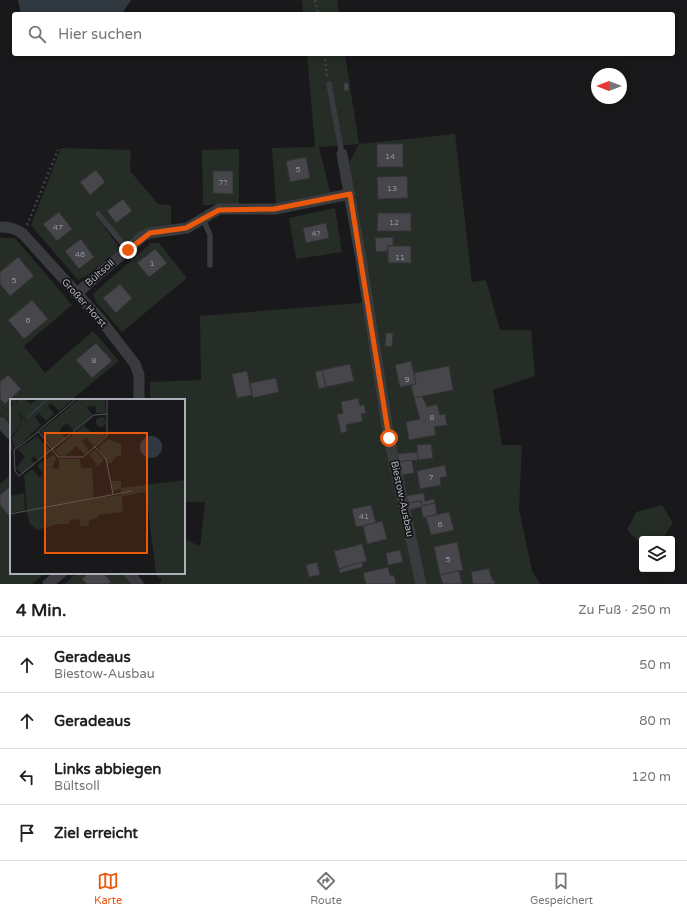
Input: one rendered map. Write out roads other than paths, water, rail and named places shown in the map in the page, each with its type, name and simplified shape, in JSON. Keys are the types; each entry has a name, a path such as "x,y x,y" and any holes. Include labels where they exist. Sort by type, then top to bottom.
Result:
{"street":[{"name":"Biestow-Ausbau","path":"342,154 375,343 389,438 421,584"},
{"name":"Bültsoll","path":"76,294 150,233 186,228 219,210 274,209 350,194"},
{"name":"Großer Horst","path":"0,227 10,227 23,234 100,320 135,364 139,375 139,399"},
{"path":"0,422 10,433"},
{"path":"48,584 60,574"},
{"path":"130,574 138,584"}],"lane":[{"path":"329,84 342,154"},
{"path":"98,214 128,250"},
{"path":"203,219 210,235 210,264"}]}
